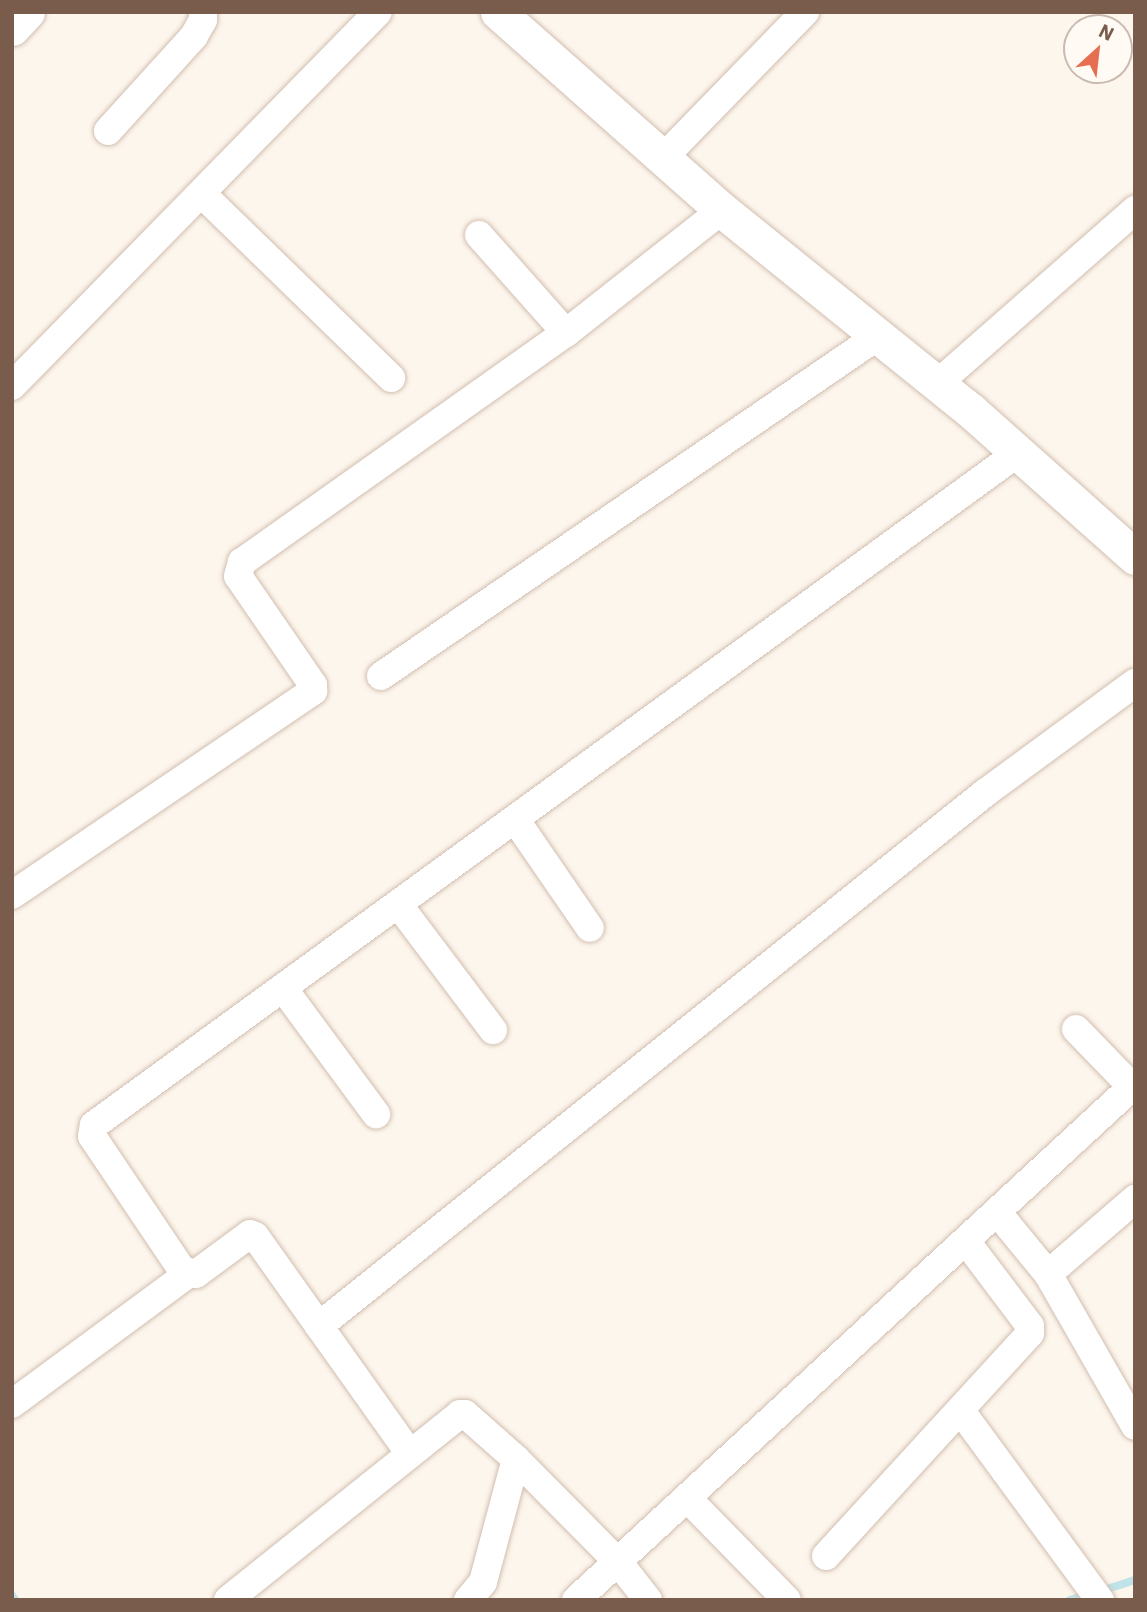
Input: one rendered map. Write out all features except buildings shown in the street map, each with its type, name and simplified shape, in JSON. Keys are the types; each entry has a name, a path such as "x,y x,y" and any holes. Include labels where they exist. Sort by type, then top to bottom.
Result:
{"street":[{"path":"12,28 26,12"},
{"path":"108,131 194,36 203,20 203,12"},
{"path":"12,386 377,12"},
{"path":"498,12 722,210 1019,452 1135,557"},
{"path":"663,158 804,12"},
{"path":"202,194 391,378"},
{"path":"12,895 313,691 313,685 238,576 242,562 566,332 722,210"},
{"path":"937,384 1135,210"},
{"path":"480,236 566,332"},
{"path":"381,676 878,336"},
{"path":"188,1274 167,1248 92,1136 94,1125 1019,452"},
{"path":"319,1326 985,793 1135,683"},
{"path":"514,819 590,928"},
{"path":"398,904 493,1030"},
{"path":"283,988 376,1114"},
{"path":"576,1600 1133,1086 1076,1028"},
{"path":"1048,1274 1135,1199"},
{"path":"997,1212 1048,1274 1135,1426"},
{"path":"12,1404 188,1274 196,1274 250,1234 255,1236 410,1454"},
{"path":"827,1556 1030,1333 1030,1326 966,1241"},
{"path":"961,1411 1092,1588"},
{"path":"228,1600 460,1414 466,1414 516,1459 619,1563 648,1600"},
{"path":"468,1600 483,1582 516,1459"},
{"path":"688,1499 787,1600"}],"waterway":[{"path":"1101,1591 1135,1580"},
{"path":"1070,1600 1088,1594"},
{"path":"12,1595 15,1600"}]}
